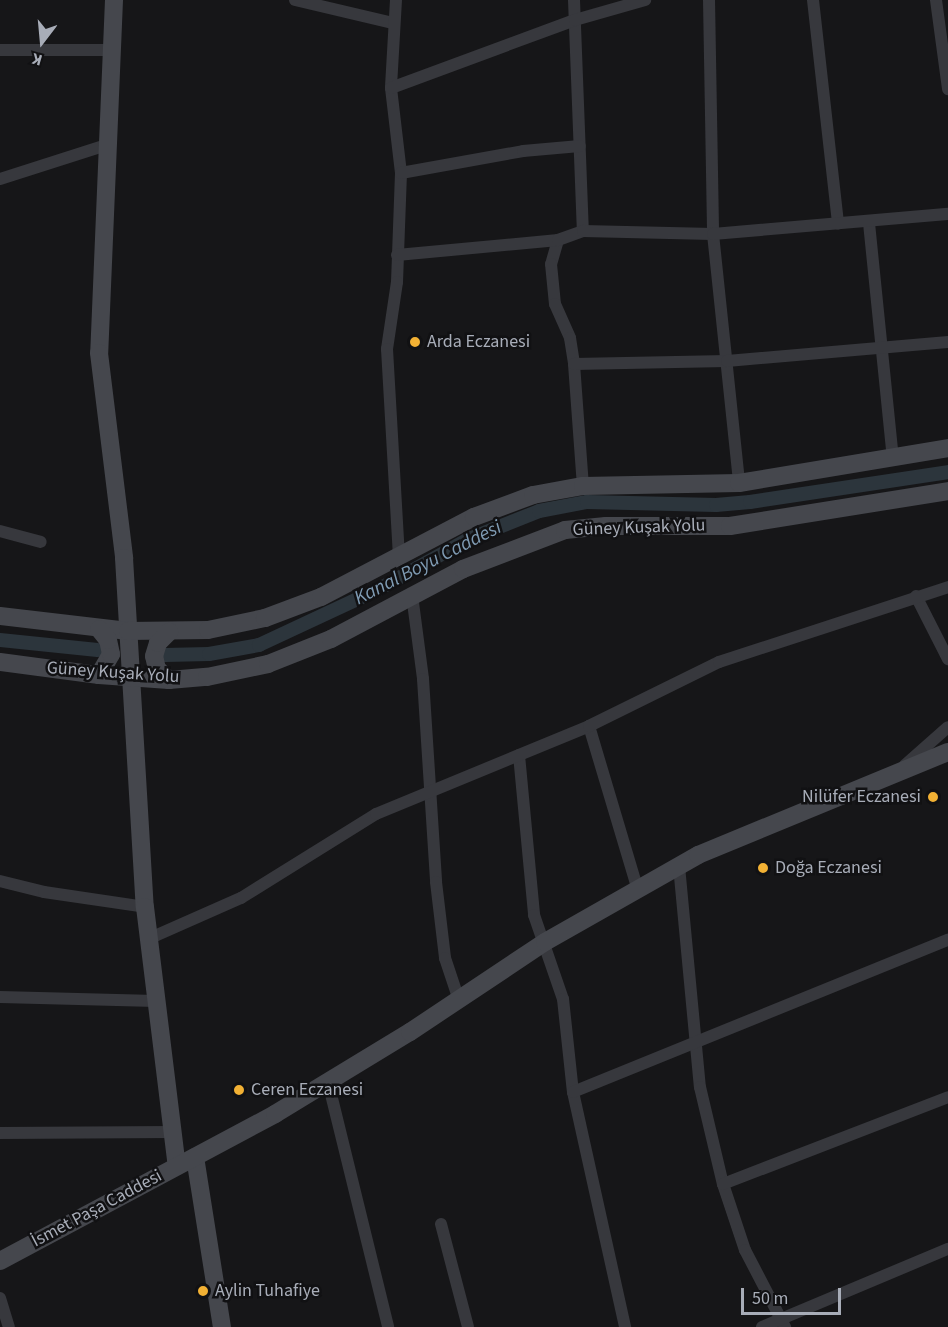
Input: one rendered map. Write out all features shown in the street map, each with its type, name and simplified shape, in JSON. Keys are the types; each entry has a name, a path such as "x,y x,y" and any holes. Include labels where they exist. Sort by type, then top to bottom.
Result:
{"main road":[{"path":"114,0 110,144 99,353 124,558 129,677 148,939 177,1166"},
{"path":"0,616 128,631 208,630 265,618 321,597 474,517 533,495 583,486 739,483 948,448"},
{"name":"Güney Kuşak Yolu","path":"0,662 99,675 169,680 207,677 268,664 331,639 462,569 565,530 606,526 730,526 948,490"},
{"path":"99,629 108,640 111,654 99,675"},
{"path":"169,632 158,643 154,656 157,669 169,680"},
{"name":"İsmet Paşa Caddesi","path":"0,1261 195,1157 328,1082 459,1000 545,942 679,866 902,768 948,752"},
{"path":"195,1157 222,1327"}],"street":[{"path":"295,0 393,22"},
{"path":"396,0 391,88 401,172 397,255 387,349 399,556"},
{"path":"574,0 583,231"},
{"path":"391,88 575,21 645,0"},
{"path":"709,0 713,234 739,483"},
{"path":"813,0 838,224"},
{"path":"936,0 948,89"},
{"path":"0,50 112,50"},
{"path":"0,179 110,144"},
{"path":"401,172 523,151 580,146"},
{"path":"397,255 558,240 583,231 713,234 869,223 948,214"},
{"path":"869,223 893,459"},
{"path":"558,240 551,264 555,304 570,338 583,486"},
{"path":"574,364 727,361 948,342"},
{"path":"0,531 41,542"},
{"path":"148,939 241,898 376,814 432,794 589,726 719,662 948,587"},
{"path":"412,596 432,794 436,882 445,958 459,1000"},
{"path":"916,596 948,659"},
{"path":"589,726 638,890"},
{"path":"902,768 948,727"},
{"path":"519,755 534,915 563,999 573,1092 625,1327"},
{"path":"679,866 700,1087 723,1184 745,1250 784,1323"},
{"path":"0,881 44,892 145,907"},
{"path":"573,1092 696,1040 948,940"},
{"path":"0,997 156,1001"},
{"path":"328,1082 388,1327"},
{"path":"723,1184 948,1097"},
{"path":"0,1133 173,1132"},
{"path":"441,1224 468,1327"},
{"path":"762,1327 784,1323 948,1249"},
{"path":"0,1298 9,1327"}],"waterway":[{"name":"Kanal Boyu Caddesi","path":"165,655 209,654 259,645 379,589 469,539 539,511 587,502 716,505 750,502 948,472"},
{"name":"Kanal Boyu Caddesi","path":"0,640 97,650"}],"place":[{"name":"Arda Eczanesi","path":"415,342"},
{"name":"Nilüfer Eczanesi","path":"933,797"},
{"name":"Doğa Eczanesi","path":"763,868"},
{"name":"Ceren Eczanesi","path":"239,1090"},
{"name":"Aylin Tuhafiye","path":"203,1291"}]}
